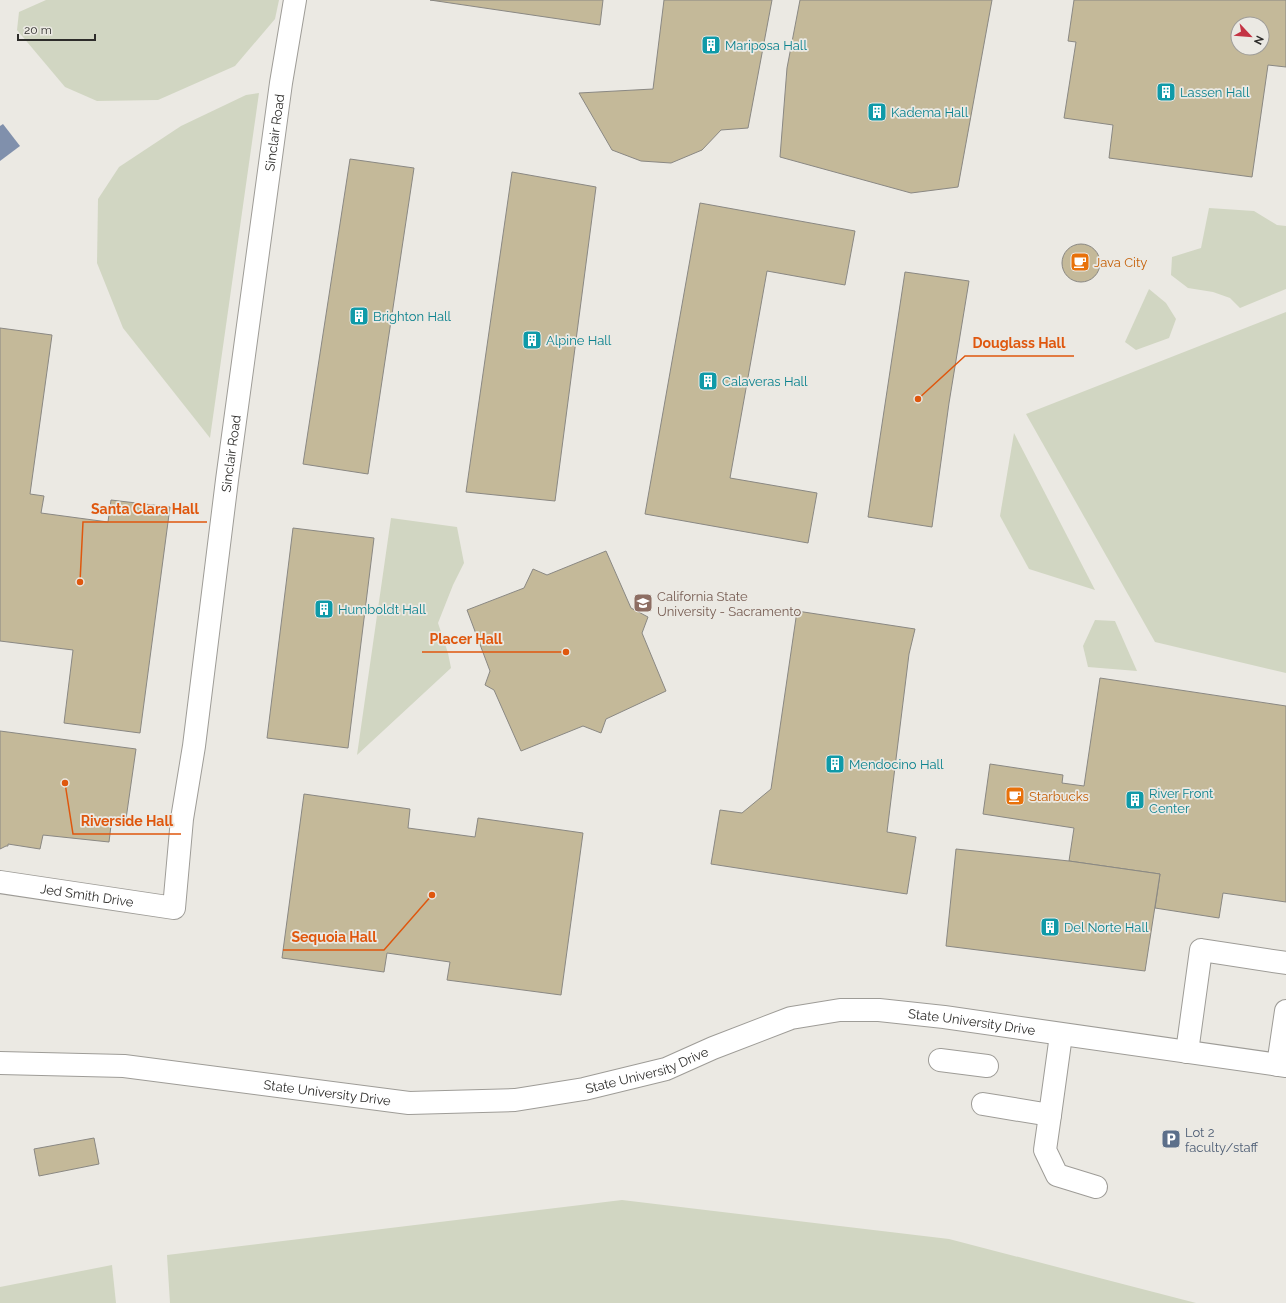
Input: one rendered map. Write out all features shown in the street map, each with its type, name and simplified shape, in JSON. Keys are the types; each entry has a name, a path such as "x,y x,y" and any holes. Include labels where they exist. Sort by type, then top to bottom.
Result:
{"street":[{"name":"Sinclair Road","path":"174,908 182,819 195,738 227,480 281,83 295,0"},
{"name":"Jed Smith Drive","path":"0,882 174,908"},
{"path":"1187,1052 1201,950 1286,963"},
{"name":"State University Drive","path":"0,1063 124,1066 409,1103 515,1100 584,1089 666,1069 713,1048 790,1018 840,1010 879,1010 944,1017 1282,1066"},
{"path":"1282,1066 1286,1011"},
{"path":"1061,1035 1045,1150 1057,1175 1096,1187"},
{"path":"940,1060 987,1066"},
{"path":"983,1104 1050,1115"}],"green space":[{"path":"46,0 279,0 275,19 235,66 158,100 97,101 65,87 17,30 19,12"},
{"path":"259,93 210,438 123,328 97,263 98,199 119,167 181,126 246,95"},
{"path":"1209,208 1254,211 1277,225 1286,226 1286,289 1240,308 1230,298 1213,292 1188,288 1171,275 1172,257 1201,248"},
{"path":"1149,289 1166,303 1176,319 1169,338 1136,350 1125,342"},
{"path":"1286,312 1286,673 1155,642 1026,414"},
{"path":"1014,433 1095,590 1029,569 1000,516"},
{"path":"391,518 457,527 464,563 453,585 438,623 448,653 451,668 357,755"},
{"path":"1095,620 1115,621 1137,671 1088,667 1083,646"},
{"path":"622,1200 949,1239 1196,1303 170,1303 167,1255"},
{"path":"112,1265 116,1303 0,1303 0,1287"}],"water":[{"path":"3,124 20,146 0,161 0,126"}],"building":[{"path":"430,0 603,0 600,25"},
{"name":"Mariposa Hall","path":"664,0 772,0 748,128 721,130 702,150 671,163 641,161 612,150 579,93 653,89"},
{"name":"Kadema Hall","path":"800,0 992,0 958,187 911,193 780,157 787,68"},
{"name":"Lassen Hall","path":"1074,0 1286,0 1286,67 1268,65 1252,177 1109,158 1113,125 1064,118 1076,42 1068,41"},
{"name":"Brighton Hall","path":"350,159 414,168 368,474 303,464"},
{"name":"Alpine Hall","path":"512,172 596,187 555,501 466,492"},
{"name":"Calaveras Hall","path":"700,203 855,231 845,285 767,271 730,478 817,493 808,543 645,514"},
{"path":"1077,244 1085,244 1095,249 1099,256 1099,270 1095,277 1085,282 1077,282 1067,277 1065,274 1062,267 1062,259 1067,249 1070,247"},
{"path":"905,272 969,281 949,403 932,527 868,517"},
{"path":"0,328 52,335 30,494 44,496 41,513 108,522 111,500 170,507 140,733 64,723 73,650 0,641"},
{"name":"Humboldt Hall","path":"293,528 374,538 348,748 267,738"},
{"path":"606,551 631,608 648,617 642,633 666,691 606,719 601,733 583,726 521,751 494,690 485,685 490,671 467,610 524,588 533,569 547,575"},
{"name":"Mendocino Hall","path":"797,611 915,629 909,654 887,832 916,837 907,894 711,864 720,810 742,813 771,789"},
{"name":"River Front Center","path":"1100,678 1286,706 1286,902 1223,893 1219,918 1155,908 1160,874 1069,861 1074,828 983,814 990,764 1063,775 1062,783 1084,786"},
{"path":"0,731 136,749 126,819 112,817 109,842 43,835 40,849 8,844 8,846 0,849"},
{"path":"304,794 410,809 408,828 475,837 478,818 583,833 561,995 447,980 450,962 387,953 384,972 282,958"},
{"name":"Del Norte Hall","path":"956,849 1069,861 1160,874 1145,971 946,946"},
{"path":"94,1138 99,1164 39,1176 34,1149"}],"place":[{"name":"Mariposa Hall","path":"711,45"},
{"name":"Lassen Hall","path":"1166,92"},
{"name":"Kadema Hall","path":"877,112"},
{"name":"Java City","path":"1080,262"},
{"name":"Brighton Hall","path":"359,316"},
{"name":"Alpine Hall","path":"532,340"},
{"name":"Calaveras Hall","path":"708,381"},
{"name":"Douglass Hall","path":"918,399"},
{"name":"Santa Clara Hall","path":"80,582"},
{"name":"California State University - Sacramento","path":"643,603"},
{"name":"Humboldt Hall","path":"324,609"},
{"name":"Placer Hall","path":"566,652"},
{"name":"Mendocino Hall","path":"835,764"},
{"name":"Riverside Hall","path":"65,783"},
{"name":"Starbucks","path":"1015,796"},
{"name":"River Front Center","path":"1135,800"},
{"name":"Sequoia Hall","path":"432,895"},
{"name":"Del Norte Hall","path":"1050,927"},
{"name":"Lot 2 faculty/staff","path":"1171,1139"}]}
